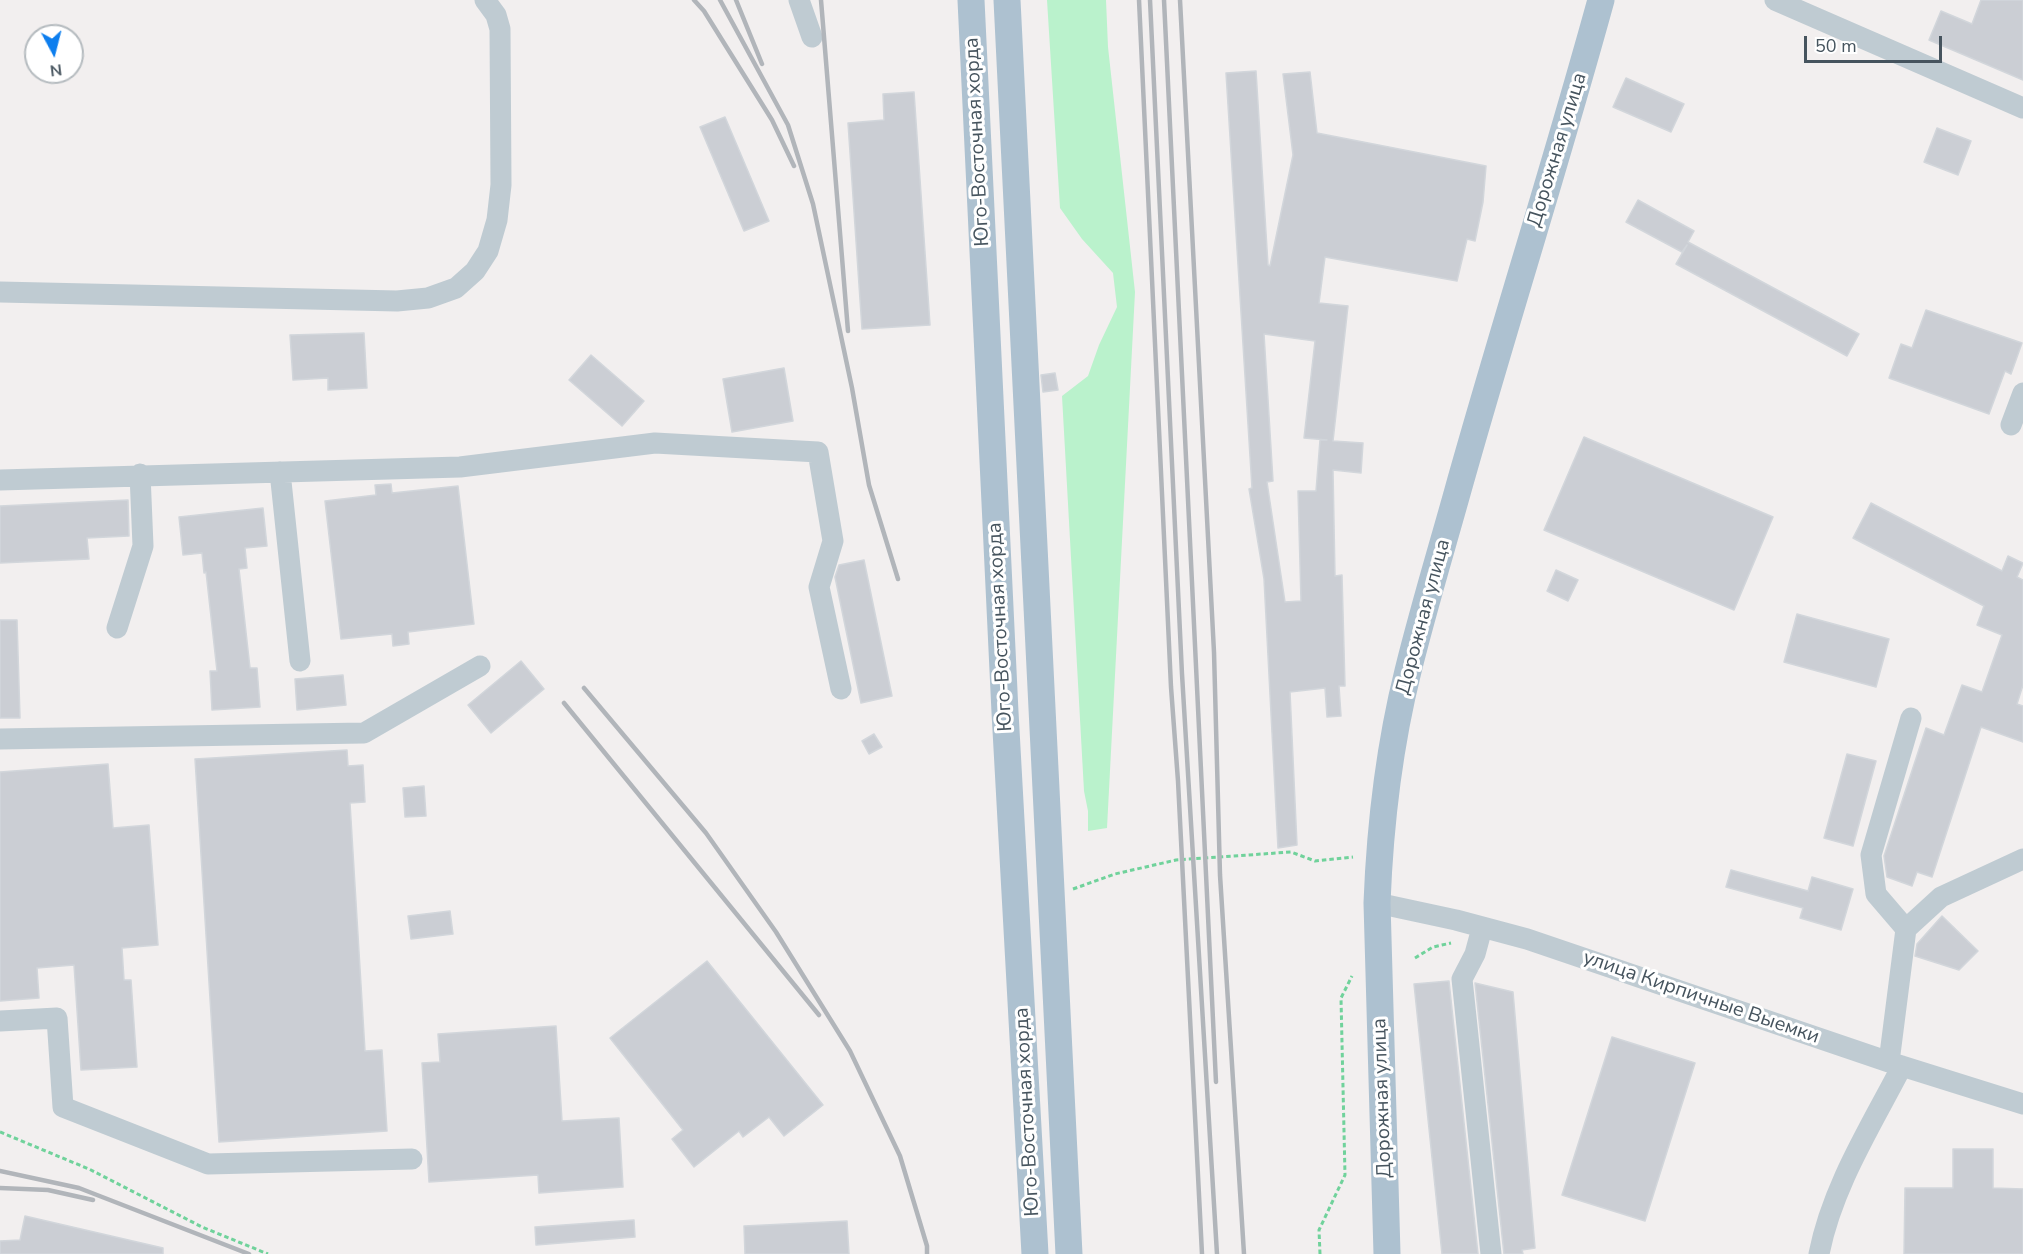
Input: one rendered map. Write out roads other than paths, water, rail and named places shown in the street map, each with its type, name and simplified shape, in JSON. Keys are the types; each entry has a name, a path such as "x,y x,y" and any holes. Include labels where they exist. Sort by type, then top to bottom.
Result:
{"main road":[{"name":"Юго-Восточная хорда","path":"971,0 1035,1254"},
{"name":"Юго-Восточная хорда","path":"1007,0 1069,1254"},
{"name":"Дорожная улица","path":"1387,1254 1377,903 1379,845 1389,768 1407,672 1502,334 1569,115 1601,0"}],"street":[{"path":"0,292 397,301 428,298 456,288 475,271 488,251 497,220 501,185 500,29 496,15 485,0"},
{"path":"799,0 812,37"},
{"path":"1774,0 2023,108"},
{"path":"2011,425 2023,393"},
{"path":"0,480 140,474 460,467 655,443 818,452 833,541 819,587 841,689"},
{"path":"280,472 300,661"},
{"path":"117,628 143,546 140,474"},
{"path":"0,739 364,733 480,666"},
{"path":"1906,929 1876,894 1871,855 1911,718"},
{"path":"1819,1254 1824,1229 1895,1064 1906,929 1941,897 2023,859"},
{"name":"улица Кирпичные Выемки","path":"1377,903 1456,920 1527,939 1895,1064 2023,1104"},
{"path":"1482,928 1475,954 1462,979 1491,1254"},
{"path":"0,1021 57,1018 63,1107 208,1164 412,1159"}],"railway":[{"path":"694,0 704,11 772,120 794,166"},
{"path":"720,0 788,125 813,204 852,388 869,485 898,579"},
{"path":"736,0 762,64"},
{"path":"821,0 848,331"},
{"path":"1139,0 1171,687 1178,781 1202,1254"},
{"path":"1150,0 1182,674 1217,1254"},
{"path":"1164,0 1216,1082"},
{"path":"1180,0 1214,652 1220,875 1244,1254"},
{"path":"584,688 706,833 776,932 850,1051 900,1156 927,1246 927,1254"},
{"path":"564,703 819,1015"},
{"path":"0,1171 79,1188 249,1254"},
{"path":"0,1188 48,1190 93,1200"}]}
